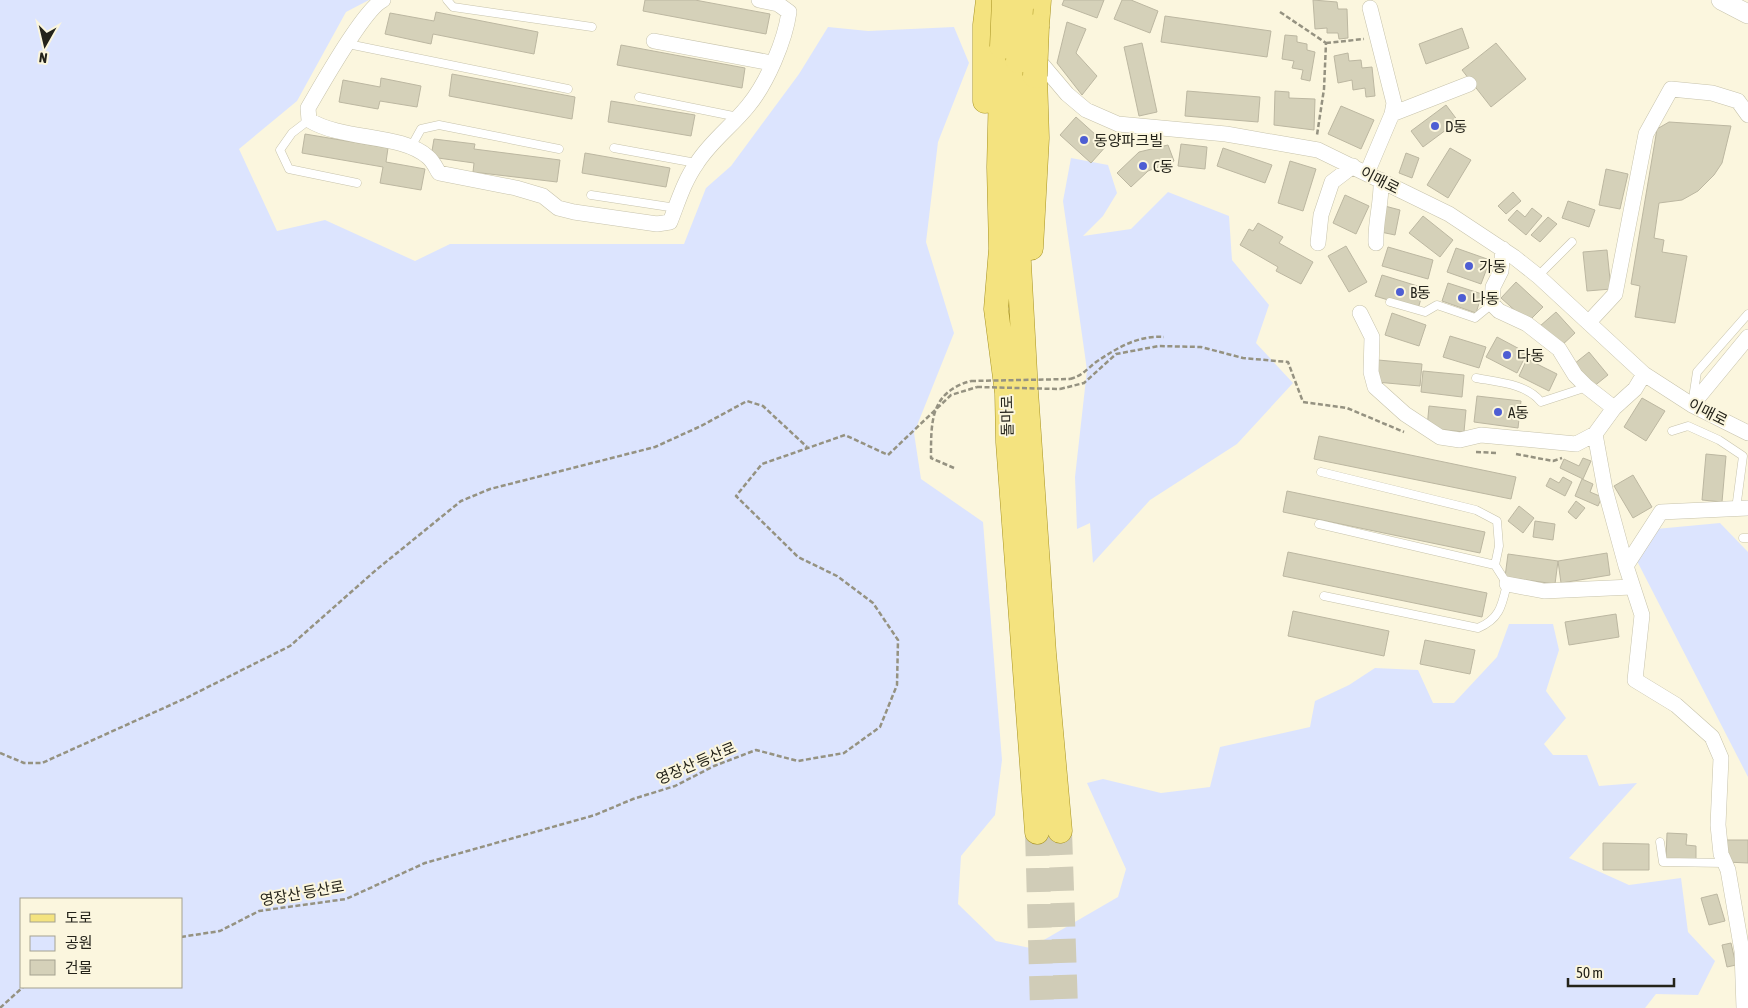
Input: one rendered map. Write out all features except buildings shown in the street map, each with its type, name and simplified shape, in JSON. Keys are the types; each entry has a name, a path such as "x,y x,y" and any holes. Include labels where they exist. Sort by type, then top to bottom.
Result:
{"main road":[{"path":"988,0 1010,60"},
{"path":"1010,60 1037,26 1022,2"},
{"name":"돌마로","path":"1022,2 1010,60 999,167 1000,249 996,309 1007,394 1008,442 1037,832"},
{"name":"돌마로","path":"1010,60 1037,138 1033,234 1024,335 1036,544 1060,831"}],"street":[{"path":"383,0 377,3 348,44 308,108 309,120 333,132 411,147 429,158 440,173 516,188 543,196 558,208 574,212 657,224 670,222 682,188 696,163 711,144 749,106 772,63 787,27 789,12 778,4 759,0"},
{"name":"이매로","path":"992,0 1017,35 1067,94 1096,115 1118,124 1226,134 1314,149 1353,166 1449,214 1503,249 1538,276 1644,374 1692,405 1748,433"},
{"path":"1721,0 1748,14"},
{"path":"1367,173 1392,114 1394,103 1370,8"},
{"path":"654,41 772,63"},
{"path":"1392,114 1469,84"},
{"path":"1589,322 1615,294 1646,134 1671,89 1712,93 1738,101 1748,116"},
{"path":"1318,243 1321,215 1332,182 1353,166"},
{"path":"1376,243 1375,227 1381,191 1380,180"},
{"path":"1503,249 1501,271 1493,287 1492,304 1499,311 1527,324 1558,349 1575,375 1614,408"},
{"path":"1360,313 1372,337 1371,372 1375,388 1405,414 1440,438 1460,440 1481,435 1576,444 1595,434 1614,408 1635,389 1644,374"},
{"path":"1692,405 1748,337"},
{"path":"1595,434 1605,489 1632,587 1642,615 1635,680 1676,705 1712,737 1720,758 1718,825 1721,854 1725,863 1742,952 1744,1008"},
{"path":"1626,566 1661,512 1742,508"},
{"path":"1507,584 1544,591 1632,587"}],"lane":[{"path":"447,0 452,8 592,27"},
{"path":"348,44 568,89"},
{"path":"638,97 738,117"},
{"path":"309,120 292,133 280,150 289,169 357,183"},
{"path":"411,147 420,129 439,125 558,149"},
{"path":"614,148 696,163"},
{"path":"591,195 676,208"},
{"path":"1538,276 1572,242"},
{"path":"1390,302 1425,312 1437,304 1476,318 1492,304"},
{"path":"1692,405 1698,372 1748,314"},
{"path":"1476,378 1509,384 1534,393 1541,402 1587,387"},
{"path":"1672,432 1688,426 1718,440 1743,456 1742,508"},
{"path":"1321,472 1476,510 1497,521 1499,546 1494,566"},
{"path":"1319,524 1494,566 1507,584 1502,607 1490,623 1478,628 1324,596"},
{"path":"1660,842 1663,862 1725,863"}],"path":[{"path":"1280,12 1326,43 1377,38"},
{"path":"1314,149 1324,89 1326,43"},
{"path":"954,468 931,458 935,411 942,398 955,385 971,382 1070,379 1080,377 1096,363 1131,341 1152,336 1164,337"},
{"name":"영장산 등산로","path":"182,937 220,931 259,911 346,899 425,863 595,815 633,799 675,786 714,766 756,750 798,761 844,753 880,727 897,685 898,640 873,603 837,576 798,557 736,496 762,464 845,435 888,455 951,395 976,387 1060,389"},
{"path":"0,753 24,763 42,763 186,698 290,646 376,570 460,501 490,489 655,447 701,426 747,401 763,406 807,447"},
{"path":"0,1008 22,988"}],"green space":[{"path":"0,0 369,0 346,12 297,101 239,149 277,231 325,220 415,261 450,244 684,244 706,188 731,166 799,74 828,27 868,31 954,27 969,63 938,142 926,242 954,333 914,433 921,479 983,522 1002,760 995,815 961,856 958,904 996,941 1030,948 1118,897 1126,869 1087,783 1103,779 1161,793 1210,787 1220,747 1310,727 1315,701 1349,685 1375,668 1418,670 1433,703 1454,703 1497,657 1509,624 1553,624 1559,650 1546,691 1566,718 1544,744 1553,755 1587,755 1599,786 1637,783 1569,858 1629,885 1681,878 1688,932 1715,961 1698,995 1656,994 1645,1008 0,1008"},
{"path":"1071,158 1108,165 1117,193 1103,216 1083,236 1131,229 1168,192 1229,216 1232,260 1269,305 1256,343 1293,383 1237,444 1150,500 1093,563 1090,523 1077,529 1075,477 1087,370 1063,201"},
{"path":"1720,523 1748,552 1748,777 1637,561 1656,529"}],"tunnel":[{"path":"1060,831 1066,1008"},
{"path":"1037,832 1042,1008"}],"place":[{"name":"D동","path":"1435,126"},
{"name":"동양파크빌","path":"1084,140"},
{"name":"C동","path":"1143,166"},
{"name":"가동","path":"1469,266"},
{"name":"B동","path":"1400,292"},
{"name":"나동","path":"1462,298"},
{"name":"다동","path":"1507,355"},
{"name":"A동","path":"1498,412"}]}
